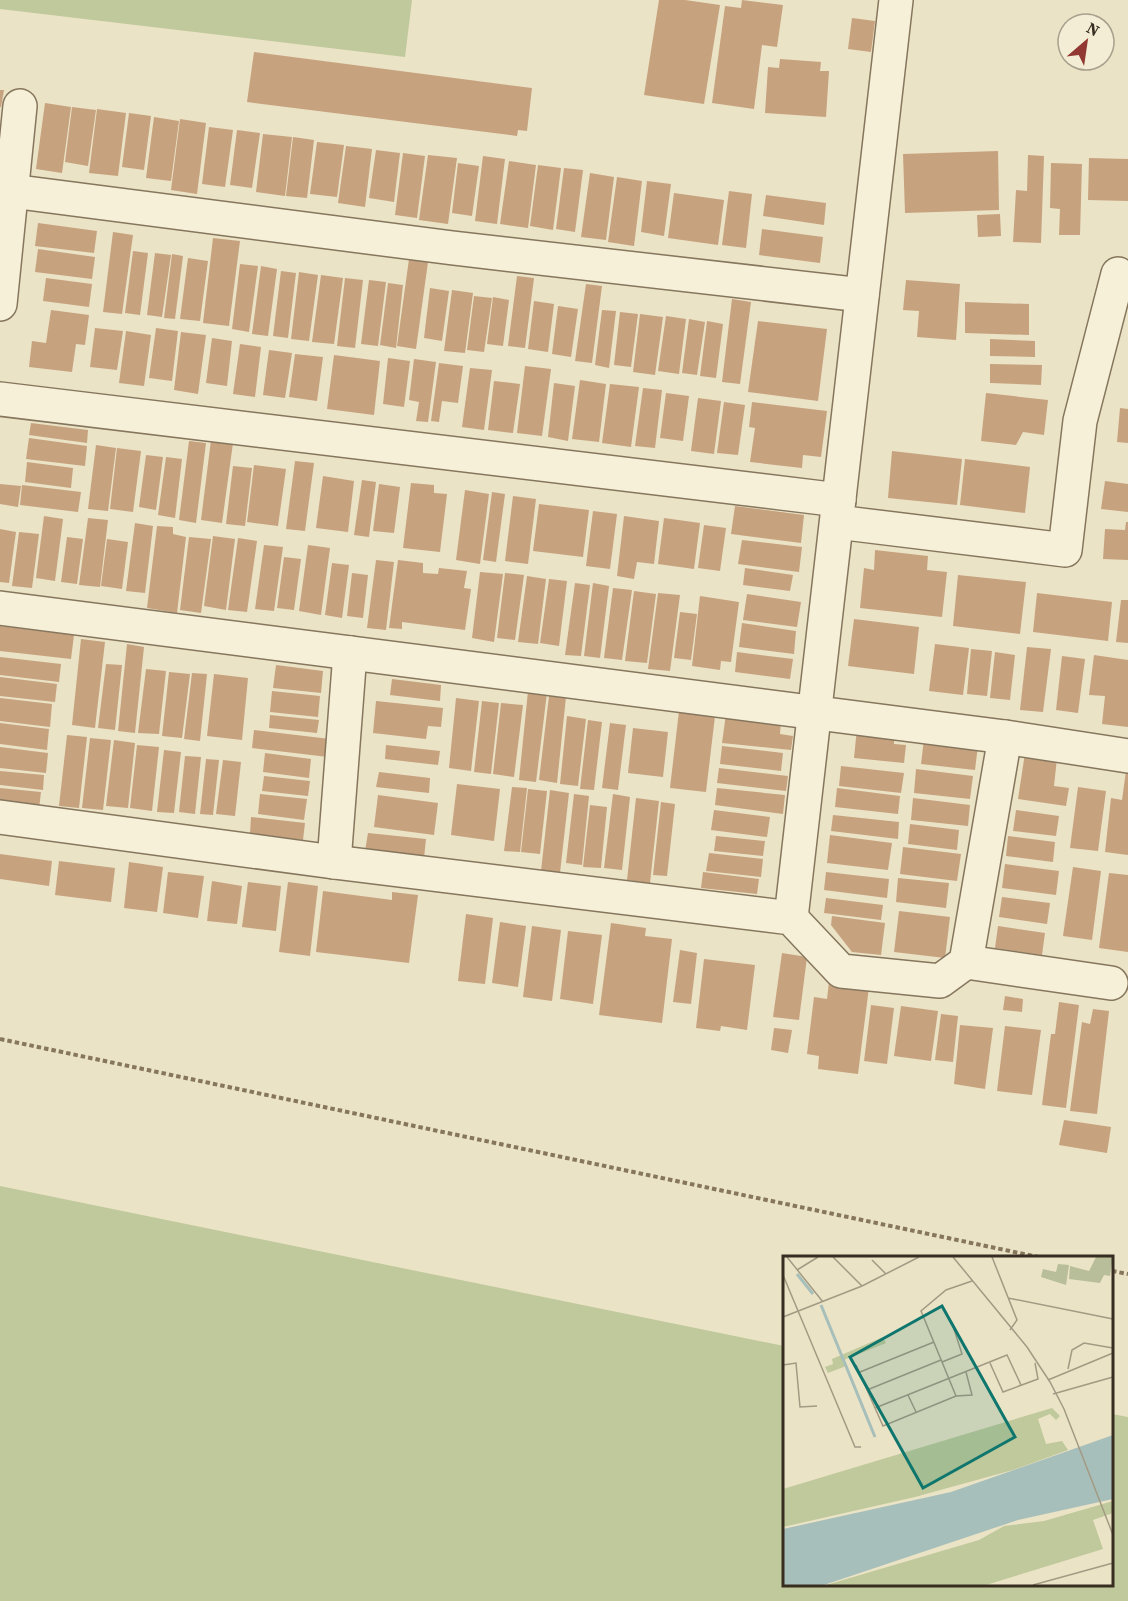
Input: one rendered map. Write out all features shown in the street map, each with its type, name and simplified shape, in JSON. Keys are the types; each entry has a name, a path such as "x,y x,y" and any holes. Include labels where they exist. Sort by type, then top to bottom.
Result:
{"street":[{"path":"791,918 896,0"},
{"path":"0,304 20,106"},
{"path":"11,191 453,248 862,295"},
{"path":"0,399 838,511 1065,550 1080,421 1118,274"},
{"path":"0,608 1005,737 1128,756"},
{"path":"334,862 350,653"},
{"path":"0,817 334,862 791,918 841,971 940,981 966,962 1005,737"},
{"path":"966,962 1111,983"}],"path":[{"path":"0,1040 1038,1256"},
{"path":"1113,1271 1128,1274"}],"green space":[{"path":"0,0 412,0 405,57 0,9"},
{"path":"0,1186 783,1346 783,1586 1113,1586 1113,1414 1128,1417 1128,1601 0,1601"}],"building":[{"path":"659,0 685,0 720,5 704,104 644,95"},
{"path":"742,0 783,5 777,47 762,45 754,109 712,103 725,6 741,8"},
{"path":"852,18 875,21 871,52 848,49"},
{"path":"254,52 532,88 527,131 518,130 517,136 247,102"},
{"path":"780,59 821,62 820,71 829,71 826,117 765,113 768,67 779,68"},
{"path":"0,90 4,90 1,107 0,107"},
{"path":"45,103 71,107 62,173 36,169"},
{"path":"72,107 96,110 88,166 65,162"},
{"path":"97,109 126,113 118,176 89,173"},
{"path":"129,113 151,116 144,170 122,167"},
{"path":"154,117 179,121 171,181 146,178"},
{"path":"180,119 206,123 197,194 171,190"},
{"path":"209,127 233,130 225,187 202,184"},
{"path":"237,130 260,133 252,188 230,185"},
{"path":"263,134 292,137 285,196 256,192"},
{"path":"293,137 314,140 307,198 286,196"},
{"path":"317,142 344,145 337,197 310,194"},
{"path":"346,146 372,149 365,207 338,203"},
{"path":"376,150 400,153 394,202 369,198"},
{"path":"998,151 999,210 905,213 903,154"},
{"path":"403,153 425,156 417,218 395,215"},
{"path":"428,155 457,158 448,224 419,220"},
{"path":"1028,155 1044,156 1041,243 1013,242 1016,190 1027,191"},
{"path":"483,156 505,159 497,224 475,221"},
{"path":"1089,158 1128,159 1128,201 1088,200"},
{"path":"509,161 536,165 528,228 500,224"},
{"path":"458,163 479,166 472,216 452,213"},
{"path":"1051,163 1082,164 1080,235 1059,235 1060,209 1050,208"},
{"path":"538,165 561,168 553,230 530,226"},
{"path":"564,168 583,170 575,232 556,229"},
{"path":"590,173 614,177 606,240 581,237"},
{"path":"617,177 642,181 634,246 608,242"},
{"path":"647,181 671,184 664,236 641,232"},
{"path":"729,191 752,194 746,248 722,245"},
{"path":"674,193 724,200 718,245 668,238"},
{"path":"766,195 826,203 824,225 763,216"},
{"path":"1000,214 1001,236 978,237 977,215"},
{"path":"38,223 97,231 94,253 35,246"},
{"path":"762,229 823,237 820,263 759,255"},
{"path":"113,232 133,235 122,314 103,312"},
{"path":"213,238 240,241 229,326 203,323"},
{"path":"38,249 95,257 92,279 35,272"},
{"path":"133,251 148,253 140,315 125,313"},
{"path":"155,253 171,255 162,317 147,315"},
{"path":"172,254 183,256 175,319 164,318"},
{"path":"188,258 208,261 200,321 180,319"},
{"path":"409,259 428,262 416,349 397,346"},
{"path":"240,264 258,266 249,332 232,329"},
{"path":"261,266 277,269 268,336 252,334"},
{"path":"281,271 296,273 288,338 273,336"},
{"path":"299,272 318,275 309,341 291,339"},
{"path":"321,275 343,278 334,344 312,342"},
{"path":"517,276 534,278 525,348 508,346"},
{"path":"46,278 92,284 89,307 43,301"},
{"path":"345,278 363,280 355,348 337,346"},
{"path":"369,280 386,282 378,346 361,344"},
{"path":"906,280 960,284 956,340 917,337 919,311 903,310"},
{"path":"388,283 403,285 396,348 380,345"},
{"path":"586,284 602,286 592,363 575,361"},
{"path":"430,288 449,291 442,341 424,338"},
{"path":"452,290 473,293 465,353 444,351"},
{"path":"474,296 492,298 484,352 467,350"},
{"path":"493,297 509,300 503,346 487,344"},
{"path":"732,299 751,302 740,384 722,382"},
{"path":"534,301 554,304 548,352 528,349"},
{"path":"965,302 1029,304 1029,335 965,333"},
{"path":"558,306 578,309 571,357 552,354"},
{"path":"51,310 89,315 85,345 76,344 72,372 29,367 32,341 46,343"},
{"path":"602,310 616,311 609,368 595,365"},
{"path":"620,312 638,314 631,367 614,365"},
{"path":"640,314 663,317 655,375 633,372"},
{"path":"666,316 686,319 679,374 658,371"},
{"path":"689,319 705,322 697,375 682,373"},
{"path":"707,321 723,324 716,378 700,376"},
{"path":"758,321 827,329 818,401 748,392"},
{"path":"95,328 123,331 117,370 90,367"},
{"path":"156,328 178,331 172,381 149,378"},
{"path":"126,331 151,335 144,386 119,383"},
{"path":"181,332 206,335 198,394 174,390"},
{"path":"212,338 232,341 227,386 206,383"},
{"path":"990,339 1035,341 1035,357 990,356"},
{"path":"240,344 261,347 255,397 233,394"},
{"path":"269,350 292,353 285,398 263,395"},
{"path":"295,354 323,357 317,401 289,397"},
{"path":"334,355 380,361 374,415 327,409"},
{"path":"388,358 410,361 404,407 383,404"},
{"path":"414,359 436,362 428,422 416,421 419,402 409,400"},
{"path":"439,363 463,366 458,403 442,401 439,422 431,421"},
{"path":"990,364 1042,365 1041,385 990,383"},
{"path":"525,366 551,369 542,436 517,433"},
{"path":"470,368 492,370 484,430 462,427"},
{"path":"580,380 606,384 599,442 572,439"},
{"path":"494,381 520,384 513,433 488,430"},
{"path":"554,383 575,386 568,441 548,437"},
{"path":"610,384 639,387 631,447 602,443"},
{"path":"643,388 662,390 655,448 635,446"},
{"path":"666,393 689,396 683,441 660,438"},
{"path":"986,393 1048,400 1044,435 1023,432 1016,445 981,441"},
{"path":"698,398 721,401 714,454 691,451"},
{"path":"724,402 745,405 738,455 717,453"},
{"path":"752,402 827,411 821,457 803,455 802,468 750,462 755,428 749,427"},
{"path":"1120,408 1128,409 1128,443 1117,442"},
{"path":"31,423 88,430 87,443 29,435"},
{"path":"29,438 87,446 85,466 26,459"},
{"path":"211,440 233,443 222,523 201,520"},
{"path":"189,441 206,443 196,523 179,520"},
{"path":"96,445 116,448 108,511 88,509"},
{"path":"117,448 141,451 133,512 110,509"},
{"path":"892,451 962,459 957,505 888,498"},
{"path":"146,455 163,457 156,510 139,507"},
{"path":"166,457 182,459 175,518 158,515"},
{"path":"965,459 1030,467 1025,513 960,505"},
{"path":"295,461 314,463 305,531 286,529"},
{"path":"27,462 73,468 71,488 25,482"},
{"path":"254,465 286,469 278,526 247,522"},
{"path":"233,466 252,468 245,526 226,524"},
{"path":"323,476 354,481 348,532 316,528"},
{"path":"362,480 376,482 369,537 354,535"},
{"path":"1105,481 1128,484 1128,512 1101,509"},
{"path":"411,483 434,485 434,493 447,494 440,552 403,548"},
{"path":"0,484 21,486 18,507 0,504"},
{"path":"379,484 400,487 394,533 373,531"},
{"path":"22,485 81,492 78,512 20,505"},
{"path":"465,490 489,494 480,564 456,560"},
{"path":"492,492 505,494 496,562 483,560"},
{"path":"513,496 536,499 528,564 505,561"},
{"path":"539,504 589,510 583,557 533,551"},
{"path":"735,506 804,515 801,543 731,534"},
{"path":"593,511 617,514 610,569 586,566"},
{"path":"44,516 63,519 55,581 36,578"},
{"path":"624,516 659,521 654,564 637,562 634,579 617,576"},
{"path":"88,518 108,520 100,587 79,585"},
{"path":"664,518 700,523 694,569 658,564"},
{"path":"1126,522 1128,522 1128,560 1103,559 1105,529 1125,530"},
{"path":"135,523 153,526 145,593 126,591"},
{"path":"704,525 726,528 720,571 698,568"},
{"path":"157,526 173,527 173,534 186,537 177,613 147,608"},
{"path":"0,529 16,532 9,583 0,582"},
{"path":"19,532 39,534 32,588 12,586"},
{"path":"213,536 235,539 226,610 204,606"},
{"path":"67,537 83,539 77,584 61,582"},
{"path":"189,537 211,539 201,613 180,610"},
{"path":"238,538 257,541 247,612 228,610"},
{"path":"107,539 128,542 122,589 101,586"},
{"path":"742,540 802,547 799,572 738,564"},
{"path":"264,545 283,547 274,611 255,609"},
{"path":"308,545 330,548 321,615 299,611"},
{"path":"875,550 928,556 927,570 947,572 942,617 860,608 864,568 874,570"},
{"path":"284,557 301,559 294,610 277,608"},
{"path":"376,560 394,562 386,630 367,628"},
{"path":"398,560 423,563 423,573 438,574 439,568 467,571 464,588 471,589 465,630 402,622 402,629 389,628"},
{"path":"332,563 349,565 342,618 325,615"},
{"path":"745,568 793,575 790,591 743,585"},
{"path":"480,572 503,574 494,642 472,638"},
{"path":"352,573 368,575 363,618 347,616"},
{"path":"505,573 524,575 515,640 497,638"},
{"path":"958,575 1026,582 1020,634 953,626"},
{"path":"527,576 546,579 538,644 518,642"},
{"path":"549,579 567,581 559,646 540,643"},
{"path":"575,583 590,585 581,656 565,655"},
{"path":"593,583 609,586 600,658 584,656"},
{"path":"613,588 632,590 622,660 604,658"},
{"path":"634,591 656,594 647,663 625,661"},
{"path":"658,593 680,595 670,671 648,669"},
{"path":"1037,593 1112,602 1108,641 1033,632"},
{"path":"747,594 801,602 797,627 743,620"},
{"path":"700,596 739,602 731,662 721,661 720,670 692,666"},
{"path":"1121,600 1128,600 1128,643 1116,642"},
{"path":"680,612 697,614 691,660 674,658"},
{"path":"854,619 919,627 914,674 848,666"},
{"path":"742,623 796,631 794,654 739,647"},
{"path":"0,626 74,635 71,659 0,651"},
{"path":"81,639 105,642 95,728 72,725"},
{"path":"127,644 144,647 135,733 118,731"},
{"path":"935,644 969,648 963,695 929,691"},
{"path":"1027,647 1051,649 1043,712 1020,710"},
{"path":"971,649 992,651 987,696 967,694"},
{"path":"737,652 793,659 790,679 735,672"},
{"path":"995,652 1015,655 1010,700 990,698"},
{"path":"1094,655 1128,660 1128,727 1102,724 1105,696 1089,695"},
{"path":"1062,656 1085,659 1078,713 1056,710"},
{"path":"0,657 61,664 59,682 0,675"},
{"path":"106,664 122,665 115,730 98,728"},
{"path":"276,665 323,671 321,693 273,688"},
{"path":"146,669 166,671 159,734 138,733"},
{"path":"169,672 190,674 182,738 162,736"},
{"path":"192,673 207,674 200,741 184,739"},
{"path":"214,674 248,678 242,740 207,736"},
{"path":"0,677 57,684 55,702 0,696"},
{"path":"392,679 441,685 440,701 390,695"},
{"path":"272,691 320,696 318,717 270,712"},
{"path":"528,691 547,693 536,782 519,780"},
{"path":"549,696 566,697 557,783 539,780"},
{"path":"0,698 52,704 50,727 0,721"},
{"path":"456,698 479,701 471,771 449,768"},
{"path":"376,701 443,708 441,727 428,726 426,739 373,733"},
{"path":"482,701 499,703 491,774 474,772"},
{"path":"501,703 523,705 514,777 493,774"},
{"path":"679,711 715,716 706,792 670,788"},
{"path":"726,714 781,721 780,734 793,736 791,750 722,743"},
{"path":"270,715 319,720 317,733 269,728"},
{"path":"567,716 586,719 578,786 560,784"},
{"path":"588,720 602,722 594,790 580,789"},
{"path":"0,723 49,729 47,750 0,744"},
{"path":"610,723 626,725 618,790 602,788"},
{"path":"633,728 668,732 663,777 628,773"},
{"path":"857,728 895,733 894,744 906,745 904,763 854,758"},
{"path":"254,730 330,739 328,757 252,748"},
{"path":"67,735 87,737 79,808 59,806"},
{"path":"90,738 111,740 103,810 82,808"},
{"path":"924,739 978,745 975,770 921,764"},
{"path":"114,740 135,743 128,808 106,806"},
{"path":"137,745 159,747 152,811 130,808"},
{"path":"386,745 440,751 438,765 385,759"},
{"path":"722,746 783,753 781,771 720,764"},
{"path":"0,747 48,753 46,773 0,768"},
{"path":"164,750 181,752 174,813 157,812"},
{"path":"265,753 311,759 309,778 263,772"},
{"path":"1025,753 1057,758 1054,786 1069,788 1066,806 1018,799"},
{"path":"185,756 201,757 195,814 179,812"},
{"path":"206,759 219,760 213,815 200,814"},
{"path":"223,760 241,762 235,816 216,814"},
{"path":"841,766 904,773 901,793 839,786"},
{"path":"719,768 788,776 786,791 717,783"},
{"path":"916,769 973,776 970,799 914,793"},
{"path":"0,771 44,775 43,790 0,785"},
{"path":"1126,771 1128,772 1128,855 1105,852 1111,798 1122,800"},
{"path":"379,772 430,778 429,793 376,787"},
{"path":"264,776 310,781 308,796 262,791"},
{"path":"457,784 500,789 494,841 451,835"},
{"path":"512,787 527,788 520,852 504,851"},
{"path":"1078,787 1106,791 1098,851 1070,848"},
{"path":"0,788 41,792 39,809 0,805"},
{"path":"717,788 785,795 783,814 715,805"},
{"path":"837,788 900,796 898,814 835,807"},
{"path":"528,789 547,791 540,854 521,852"},
{"path":"550,790 569,793 560,873 541,871"},
{"path":"260,794 307,799 304,820 258,814"},
{"path":"574,794 589,796 582,865 566,863"},
{"path":"613,794 630,797 622,870 604,868"},
{"path":"378,795 438,803 434,835 374,827"},
{"path":"636,798 659,801 650,883 627,880"},
{"path":"913,798 970,805 968,826 911,820"},
{"path":"661,802 675,804 667,876 653,875"},
{"path":"590,805 607,807 601,868 583,867"},
{"path":"714,810 770,817 767,837 711,830"},
{"path":"1016,810 1059,816 1056,836 1013,831"},
{"path":"833,815 899,822 898,839 831,831"},
{"path":"251,817 305,823 303,840 250,834"},
{"path":"910,824 959,830 957,850 908,844"},
{"path":"368,833 426,839 424,858 365,851"},
{"path":"830,835 892,843 888,870 827,863"},
{"path":"716,836 765,841 763,856 714,851"},
{"path":"1008,836 1055,842 1053,862 1006,856"},
{"path":"903,847 961,854 957,881 900,874"},
{"path":"709,853 763,859 761,877 706,871"},
{"path":"0,854 52,861 49,886 0,879"},
{"path":"59,861 115,868 111,902 55,895"},
{"path":"129,862 163,867 157,912 124,908"},
{"path":"1005,864 1059,871 1056,895 1002,888"},
{"path":"1073,867 1101,871 1092,940 1063,936"},
{"path":"168,872 204,876 198,918 163,913"},
{"path":"703,872 759,879 757,894 701,888"},
{"path":"826,872 889,879 887,898 824,890"},
{"path":"1109,873 1128,875 1128,952 1099,948"},
{"path":"898,878 949,883 946,908 896,902"},
{"path":"212,881 242,886 237,924 207,921"},
{"path":"248,882 281,886 276,931 242,927"},
{"path":"288,882 318,886 310,956 279,952"},
{"path":"323,891 392,900 392,892 418,895 409,963 316,952"},
{"path":"1002,897 1050,903 1047,924 999,917"},
{"path":"826,898 883,905 881,920 824,913"},
{"path":"899,911 950,917 945,958 894,952"},
{"path":"466,914 493,918 485,984 458,981"},
{"path":"832,916 885,923 881,955 852,952 831,925"},
{"path":"500,922 526,926 518,987 492,983"},
{"path":"611,923 646,928 645,936 672,939 662,1023 599,1015"},
{"path":"532,926 561,930 552,1001 523,997"},
{"path":"998,926 1045,933 1042,955 995,948"},
{"path":"568,931 602,935 593,1004 560,999"},
{"path":"680,950 697,953 691,1004 673,1002"},
{"path":"782,953 807,957 799,1020 773,1017"},
{"path":"704,959 755,965 747,1030 721,1026 720,1031 696,1028"},
{"path":"829,982 869,987 858,1074 818,1069 819,1056 807,1054 814,997 827,999"},
{"path":"1005,996 1023,999 1022,1012 1003,1010"},
{"path":"1059,1002 1079,1005 1066,1108 1042,1105 1051,1034 1055,1034"},
{"path":"871,1005 894,1008 887,1064 864,1061"},
{"path":"901,1006 938,1011 931,1061 894,1056"},
{"path":"1093,1009 1109,1011 1097,1114 1070,1111 1082,1022 1090,1024"},
{"path":"941,1014 958,1016 953,1062 935,1060"},
{"path":"960,1025 993,1028 985,1089 954,1084"},
{"path":"1005,1026 1041,1030 1032,1095 997,1091"},
{"path":"774,1028 792,1030 788,1053 771,1050"},
{"path":"1064,1120 1111,1127 1107,1153 1059,1145"}]}
